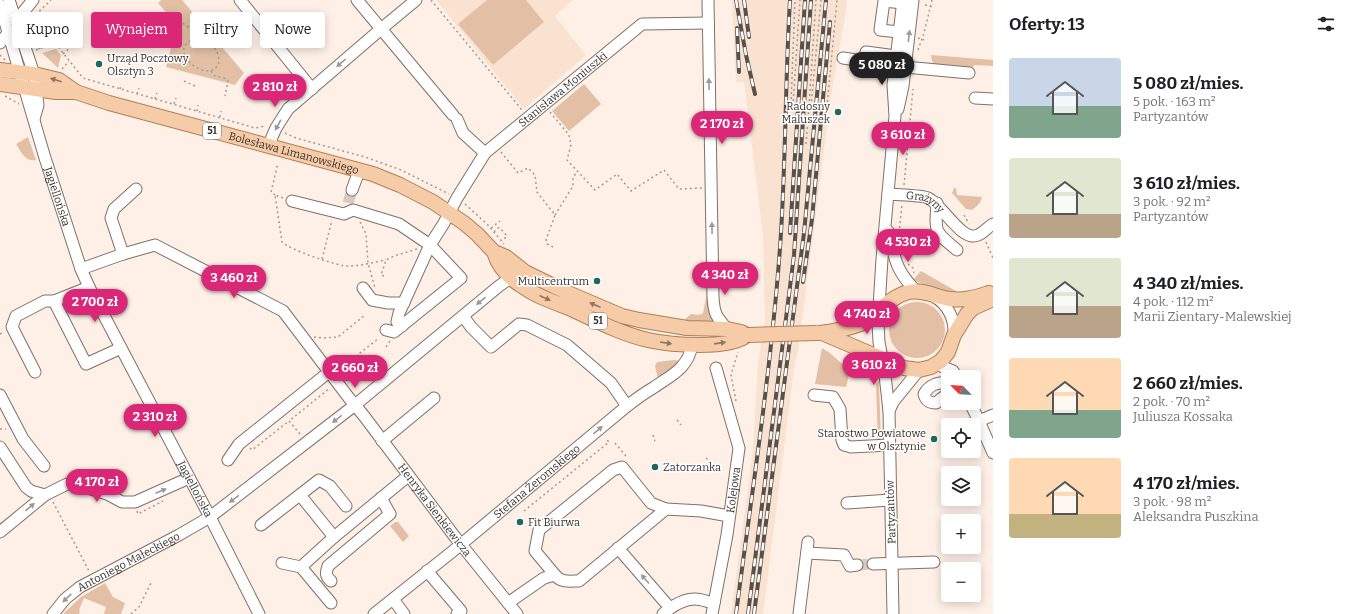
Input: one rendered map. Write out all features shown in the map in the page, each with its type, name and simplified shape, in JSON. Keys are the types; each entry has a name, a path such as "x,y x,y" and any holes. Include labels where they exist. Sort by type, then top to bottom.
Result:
{"main road":[{"name":"51","path":"2,65 27,73"},
{"name":"Bolesława Limanowskiego","path":"27,73 64,83 76,92 109,103 359,171 400,185 420,194 450,213 477,234 501,246 506,257 525,272 568,293 622,316 645,322 671,326 727,329 747,335 819,333 862,324 879,311"},
{"name":"51","path":"0,89 30,88"},
{"name":"Bolesława Limanowskiego","path":"30,88 63,93 76,92"},
{"name":"Bolesława Limanowskiego","path":"501,246 499,265 522,286 624,333 647,340 672,344 692,345 729,342 739,340 747,335"},
{"name":"51","path":"879,311 895,297 908,292 916,291 961,300 993,291"},
{"path":"919,370 936,364 948,352 954,335 965,317 973,308 993,299"},
{"name":"Bolesława Limanowskiego","path":"819,333 881,359"},
{"name":"51","path":"881,359 904,368 919,370"}],"street":[{"name":"Jagiellońska","path":"9,0 13,12"},
{"path":"23,12 33,0"},
{"path":"240,0 251,12"},
{"path":"356,0 455,117 463,133 485,153"},
{"path":"270,146 272,137 288,109 381,28 416,0"},
{"path":"708,0 713,297 714,310 718,318 727,329"},
{"path":"899,32 880,30 884,1 906,1"},
{"path":"903,64 899,32 906,1"},
{"path":"881,359 878,335 879,311 896,116 893,85 903,64 906,1"},
{"name":"Jagiellońska","path":"0,5 8,33 27,73"},
{"path":"252,13 312,89"},
{"name":"Stanisława Moniuszki","path":"402,326 397,322 399,313 430,245 485,153 642,24 708,23"},
{"path":"0,43 8,33"},
{"name":"Jagiellońska","path":"22,48 30,88 28,106 34,119 81,269 259,614"},
{"path":"866,52 903,64"},
{"path":"843,58 969,73"},
{"path":"975,98 993,99"},
{"path":"352,190 359,171"},
{"path":"123,254 111,218 114,209 136,189"},
{"name":"Grażyny","path":"888,194 927,197 937,203 960,230 972,236 980,234"},
{"path":"292,201 345,210 399,224 430,245 461,278 394,332 382,334"},
{"path":"937,203 935,224 937,232 957,250"},
{"path":"886,222 896,263 903,277 916,291"},
{"path":"980,234 993,224"},
{"name":"Henryka Sienkiewicza","path":"81,269 123,254 155,245 283,311 364,416 460,545 517,614"},
{"name":"Antoniego Małeckiego","path":"53,614 65,599 80,587 210,517 354,405 512,277 525,272"},
{"path":"36,372 12,327 16,316 45,301 54,301 89,287"},
{"path":"363,288 372,300 388,303 404,302"},
{"path":"930,294 941,301 949,310 954,322 954,335"},
{"path":"54,301 86,364 121,348"},
{"path":"463,316 471,327 491,347 519,324 527,325 567,345 611,383 627,406"},
{"name":"Stefana Żeromskiego","path":"374,614 460,545 627,406 654,386 666,380 682,367 688,359 692,345"},
{"name":"Partyzantów","path":"881,359 885,374 889,411 893,614"},
{"path":"936,364 951,370"},
{"name":"Kolejowa","path":"713,609 727,535 739,448 716,368"},
{"path":"889,411 893,402 919,370"},
{"path":"228,460 239,444 331,373"},
{"path":"941,383 928,388 924,394 926,399 931,403 936,403 941,399"},
{"path":"0,395 23,439 44,466"},
{"path":"814,395 833,397 840,410 842,440 844,445 851,447 889,445"},
{"path":"382,441 434,398"},
{"path":"981,420 993,414"},
{"path":"981,426 993,453"},
{"path":"0,447 26,487 31,492 49,498"},
{"path":"666,509 579,581 558,579 535,551 539,530 613,470 622,467 651,503 666,509 701,511 729,516"},
{"path":"301,567 334,537 408,476"},
{"path":"0,532 49,498 57,488 68,484 78,485 108,494 122,502 134,502 189,478"},
{"path":"261,525 318,480 330,486 346,506"},
{"path":"300,495 334,537"},
{"path":"331,581 327,578 326,573 328,566 390,514 381,498"},
{"path":"847,503 890,500"},
{"path":"618,548 666,611 683,602 694,599 713,609"},
{"path":"799,614 807,548 844,555 850,566 857,565"},
{"path":"873,564 934,562"},
{"path":"282,563 301,567 331,603"},
{"path":"427,571 461,611 457,614"},
{"path":"508,603 544,578 555,575"},
{"path":"393,599 404,614"}],"path":[{"path":"38,12 51,0"},
{"path":"431,0 528,117"},
{"path":"795,0 791,104 793,104 800,0"},
{"path":"806,144 816,0"},
{"path":"809,106 811,106 821,0"},
{"path":"827,107 837,0"},
{"path":"903,64 917,50 932,7 932,0"},
{"path":"925,5 932,7"},
{"path":"190,41 186,44 184,50 185,56 192,65 197,68 211,71 215,76 227,79 225,96"},
{"path":"59,48 82,78 255,128 270,126"},
{"path":"63,54 70,48"},
{"path":"211,71 217,66 219,61 219,56 214,48"},
{"path":"32,51 39,49"},
{"path":"0,55 2,65"},
{"path":"61,71 69,61"},
{"path":"184,81 195,86"},
{"path":"120,89 121,84"},
{"path":"903,190 913,87"},
{"path":"137,94 139,88"},
{"path":"0,89 23,106"},
{"path":"155,99 157,93"},
{"path":"174,105 176,98"},
{"path":"543,104 569,135 571,145 567,160 595,190 617,174 631,191 664,170 679,189 704,188"},
{"path":"196,111 198,105"},
{"path":"219,118 221,111"},
{"path":"495,144 518,173 528,168 535,175 537,192 555,216"},
{"path":"278,163 271,192 292,201"},
{"path":"554,247 547,244 546,240 555,216 573,186 577,171"},
{"path":"275,195 282,242 285,246 322,259 347,266 386,260 394,256 430,245"},
{"path":"462,202 491,228 501,246"},
{"path":"898,238 902,202"},
{"path":"322,259 345,210 366,234 368,263 375,286"},
{"path":"964,215 970,224"},
{"path":"491,228 500,221"},
{"path":"494,232 500,228 508,235 501,246"},
{"path":"980,234 987,243 993,258"},
{"path":"384,276 381,275 386,260"},
{"path":"906,261 913,268 914,276"},
{"path":"311,339 315,337 338,337 365,315"},
{"path":"244,440 252,450 333,386 331,373 382,334"},
{"path":"677,420 681,425"},
{"path":"289,421 302,436"},
{"path":"653,435 655,441"},
{"path":"524,511 609,442 607,440"},
{"path":"615,443 626,456"},
{"path":"706,458 720,469"},
{"path":"49,498 90,573"},
{"path":"131,614 139,607 152,581"}],"shaded area":[{"path":"161,0 182,0 192,12 190,12 190,48 223,48 244,73 235,85 166,67 171,48 182,48 182,12 166,12 158,3"},
{"path":"436,0 573,0 555,16 586,55 524,109"},
{"path":"487,0 526,0 544,22 493,65 458,24"},
{"path":"732,0 847,0 828,119 798,353 795,361 763,614 731,614 753,450 758,363 765,319 763,236 744,82 736,82"},
{"path":"56,49 61,55 58,68 42,53"},
{"path":"931,55 993,60 993,66 974,65 972,70 936,66 932,61"},
{"path":"584,84 601,104 569,131 552,111"},
{"path":"28,137 36,160 29,160 26,158 16,144"},
{"path":"954,188 956,188 957,195 982,197 981,201 972,210 966,209 952,193"},
{"path":"921,271 956,291 957,294 935,289 913,280"},
{"path":"708,289 715,323 684,321 691,314 699,315 703,313"},
{"path":"917,302 928,304 937,310 943,319 945,330 943,341 937,350 928,356 917,358 906,356 897,350 891,341 889,330 891,319 897,310 906,304"},
{"path":"822,348 830,353 850,371 846,387 815,384"},
{"path":"674,360 680,361 658,379 655,366 657,362"},
{"path":"879,381 881,443 878,444 876,384"},
{"path":"395,522 398,522 409,536 403,542 390,526"},
{"path":"105,583 113,597 125,603 121,614 104,614 106,607 84,598 79,614 63,614 81,597"}],"tunnel":[{"path":"348,203 352,190"},
{"path":"857,565 873,564"}],"railway":[{"path":"736,0 755,94"},
{"path":"744,0 749,37"},
{"path":"736,614 772,340 782,217 790,0"},
{"path":"790,233 805,0"},
{"path":"748,614 794,255 811,0"},
{"path":"754,614 804,233 826,0"},
{"path":"803,282 812,219 830,22"},
{"path":"737,28 739,72"}],"place":[{"name":"Urząd Pocztowy Olsztyn 3","path":"99,64"},
{"name":"Radosny Maluszek","path":"838,112"},
{"name":"Multicentrum","path":"597,281"},
{"name":"Starostwo Powiatowe w Olsztynie","path":"934,439"},
{"name":"Zatorzanka","path":"655,467"},
{"name":"Fit Biurwa","path":"520,522"}]}
